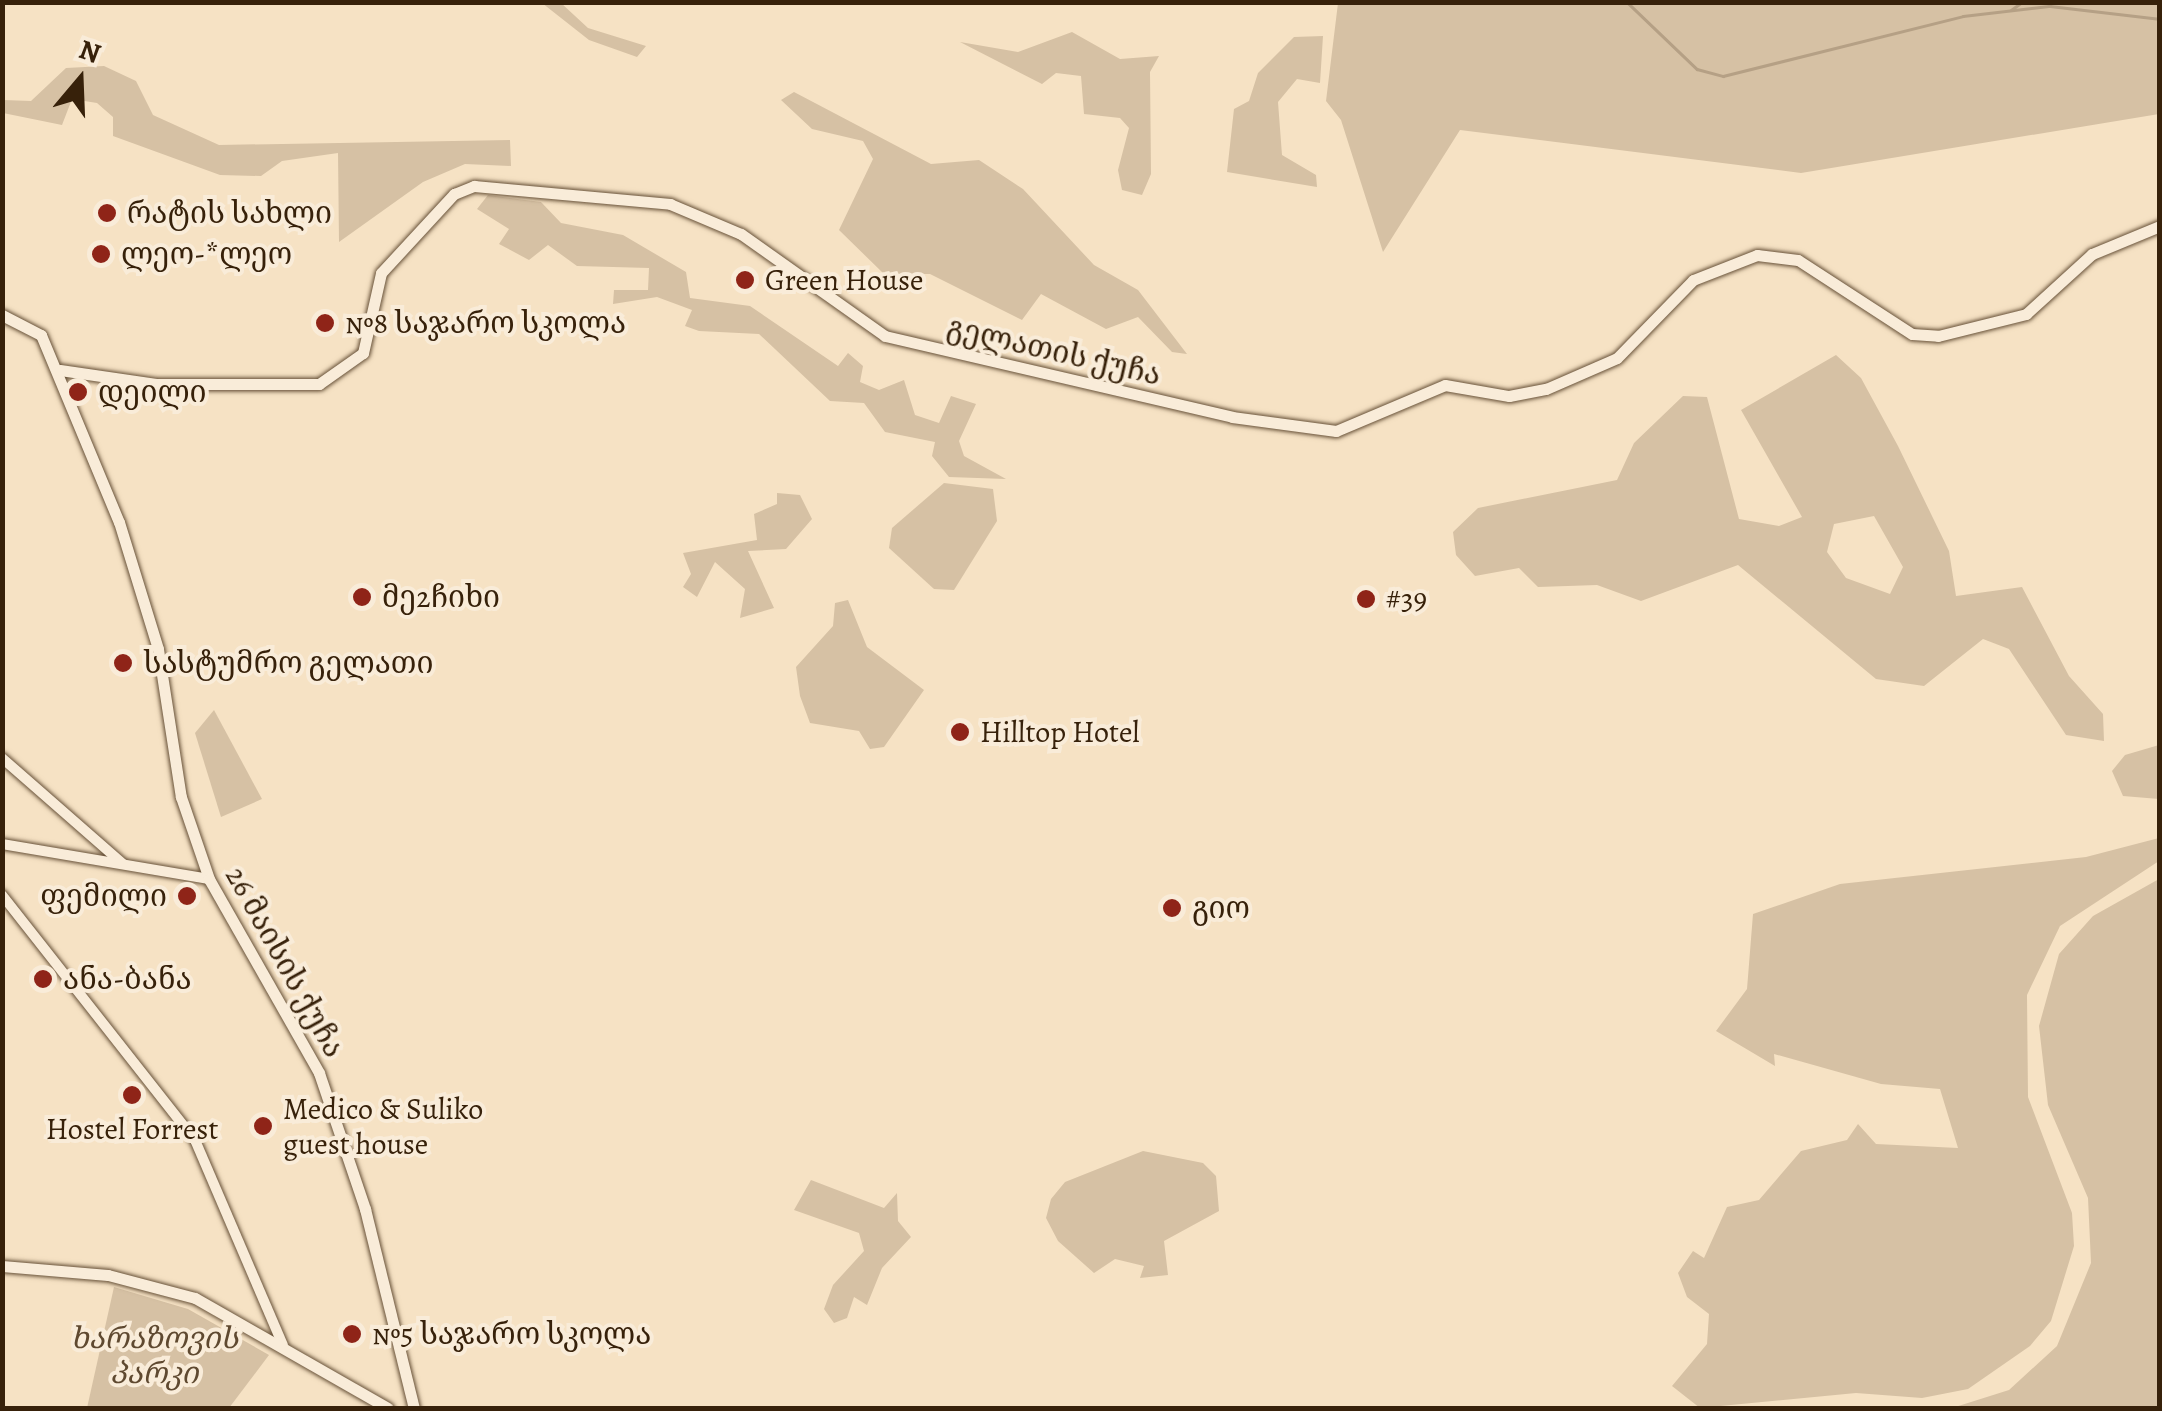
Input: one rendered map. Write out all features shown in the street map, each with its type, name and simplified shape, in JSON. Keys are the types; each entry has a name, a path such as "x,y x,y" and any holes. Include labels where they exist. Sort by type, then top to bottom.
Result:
{"main road":[{"name":"გელათის ქუჩა","path":"60,370 156,384 319,384 363,353 381,273 474,186 670,204 741,234 884,336 1215,413 1336,432 1445,385 1508,396 1546,389 1617,358 1693,280 1757,255 1798,260 1912,334 1938,336 2026,314 2092,254 2160,226"},
{"path":"2,315 42,334 60,370"},
{"name":"26 მაისის ქუჩა","path":"60,370 150,614 178,780 208,879 319,1073 365,1209 414,1408"},
{"path":"2,1266 151,1283 283,1344 388,1408"}],"street":[{"path":"2,758 124,864"},
{"path":"2,844 208,879"},
{"path":"2,896 194,1140 283,1344"}],"green space":[{"path":"542,3 561,3 588,28 646,46 637,57 589,40"},
{"path":"1338,3 2159,3 2159,114 1801,173 1460,130 1383,252 1341,120 1326,101"},
{"path":"1072,32 1120,59 1159,56 1150,72 1151,174 1142,195 1122,190 1118,170 1129,128 1120,118 1084,114 1081,76 1056,73 1042,84 960,42 1018,52"},
{"path":"1323,36 1320,83 1297,79 1278,102 1282,155 1316,175 1317,187 1227,172 1234,109 1249,101 1258,73 1294,37"},
{"path":"104,66 136,81 153,115 219,145 510,140 511,166 465,164 423,182 339,242 338,153 282,161 261,176 220,175 113,136 113,117 97,103 72,99 62,125 3,113 3,100 31,101 66,68"},
{"path":"794,92 931,164 979,160 1023,189 1094,265 1138,290 1187,354 1172,352 1138,317 1106,329 1041,294 1022,320 930,274 884,274 839,230 873,159 863,141 812,129 781,100"},
{"path":"488,195 541,202 561,223 623,235 686,272 690,298 750,306 838,366 848,353 863,366 860,382 879,390 904,380 915,415 939,423 951,396 976,404 959,441 964,456 1006,479 949,477 932,456 935,442 885,432 864,403 830,401 759,334 699,331 685,326 692,310 657,297 613,304 614,290 648,290 649,268 577,266 548,245 529,260 499,244 509,229 477,209"},
{"path":"1836,355 1861,378 1898,446 1949,551 1956,596 2022,587 2069,676 2103,714 2104,741 2066,735 2009,649 1983,639 1924,686 1876,679 1738,565 1641,601 1597,585 1538,587 1519,568 1475,576 1456,555 1453,532 1478,508 1617,480 1634,443 1683,396 1707,397 1739,519 1779,526 1802,517 1741,410","holes":["1874,516 1903,567 1890,594 1846,578 1827,552 1834,524"]},
{"path":"944,483 993,489 997,521 954,590 934,589 889,548 892,528"},
{"path":"777,493 800,495 812,519 786,549 748,551 774,608 740,618 745,589 715,562 697,597 683,587 691,574 683,553 757,540 754,514 777,504"},
{"path":"848,600 867,647 924,690 884,747 870,749 859,731 810,723 800,696 796,667 833,626 835,603"},
{"path":"214,710 262,799 221,817 195,733"},
{"path":"2159,745 2159,799 2123,796 2112,771 2125,755"},
{"path":"2159,838 2159,861 2060,926 2027,995 2028,1097 2072,1213 2074,1246 2051,1321 2030,1346 1968,1389 1922,1398 1856,1393 1700,1408 1672,1386 1707,1344 1709,1314 1687,1297 1678,1273 1693,1251 1704,1258 1727,1207 1759,1200 1801,1151 1847,1140 1858,1124 1876,1144 1958,1148 1940,1089 1881,1084 1774,1054 1775,1066 1716,1031 1747,989 1753,914 1840,884 2086,857"},
{"path":"2159,879 2159,1408 1952,1408 2009,1390 2057,1346 2091,1263 2088,1198 2048,1105 2039,1026 2059,954 2093,916"},
{"path":"1143,1151 1203,1163 1216,1176 1219,1211 1164,1241 1168,1275 1140,1278 1144,1266 1115,1259 1094,1273 1058,1241 1046,1218 1051,1199 1065,1182"},
{"path":"811,1180 884,1208 897,1193 898,1221 911,1237 882,1268 867,1305 854,1297 847,1318 834,1323 824,1309 833,1285 864,1251 859,1233 794,1210"},
{"name":"ხარაზოვის პარკი","path":"114,1287 188,1309 269,1355 229,1408 87,1408"}],"waterway":[{"path":"1627,2 1697,69 1723,76 1963,16 2050,6 2160,19"},
{"path":"2011,10 2022,2"}],"place":[{"name":"რატის სახლი","path":"107,213"},
{"name":"ლეო-*ლეო","path":"101,254"},
{"name":"Green House","path":"745,280"},
{"name":"№8 საჯარო სკოლა","path":"325,323"},
{"name":"დეილი","path":"78,392"},
{"name":"მე2ჩიხი","path":"362,597"},
{"name":"#39","path":"1366,599"},
{"name":"სასტუმრო გელათი","path":"123,663"},
{"name":"Hilltop Hotel","path":"960,732"},
{"name":"ფემილი","path":"187,896"},
{"name":"გიო","path":"1172,908"},
{"name":"ანა-ბანა","path":"43,979"},
{"name":"Hostel Forrest","path":"132,1095"},
{"name":"Medico & Suliko guest house","path":"263,1126"},
{"name":"№5 საჯარო სკოლა","path":"352,1334"}]}
